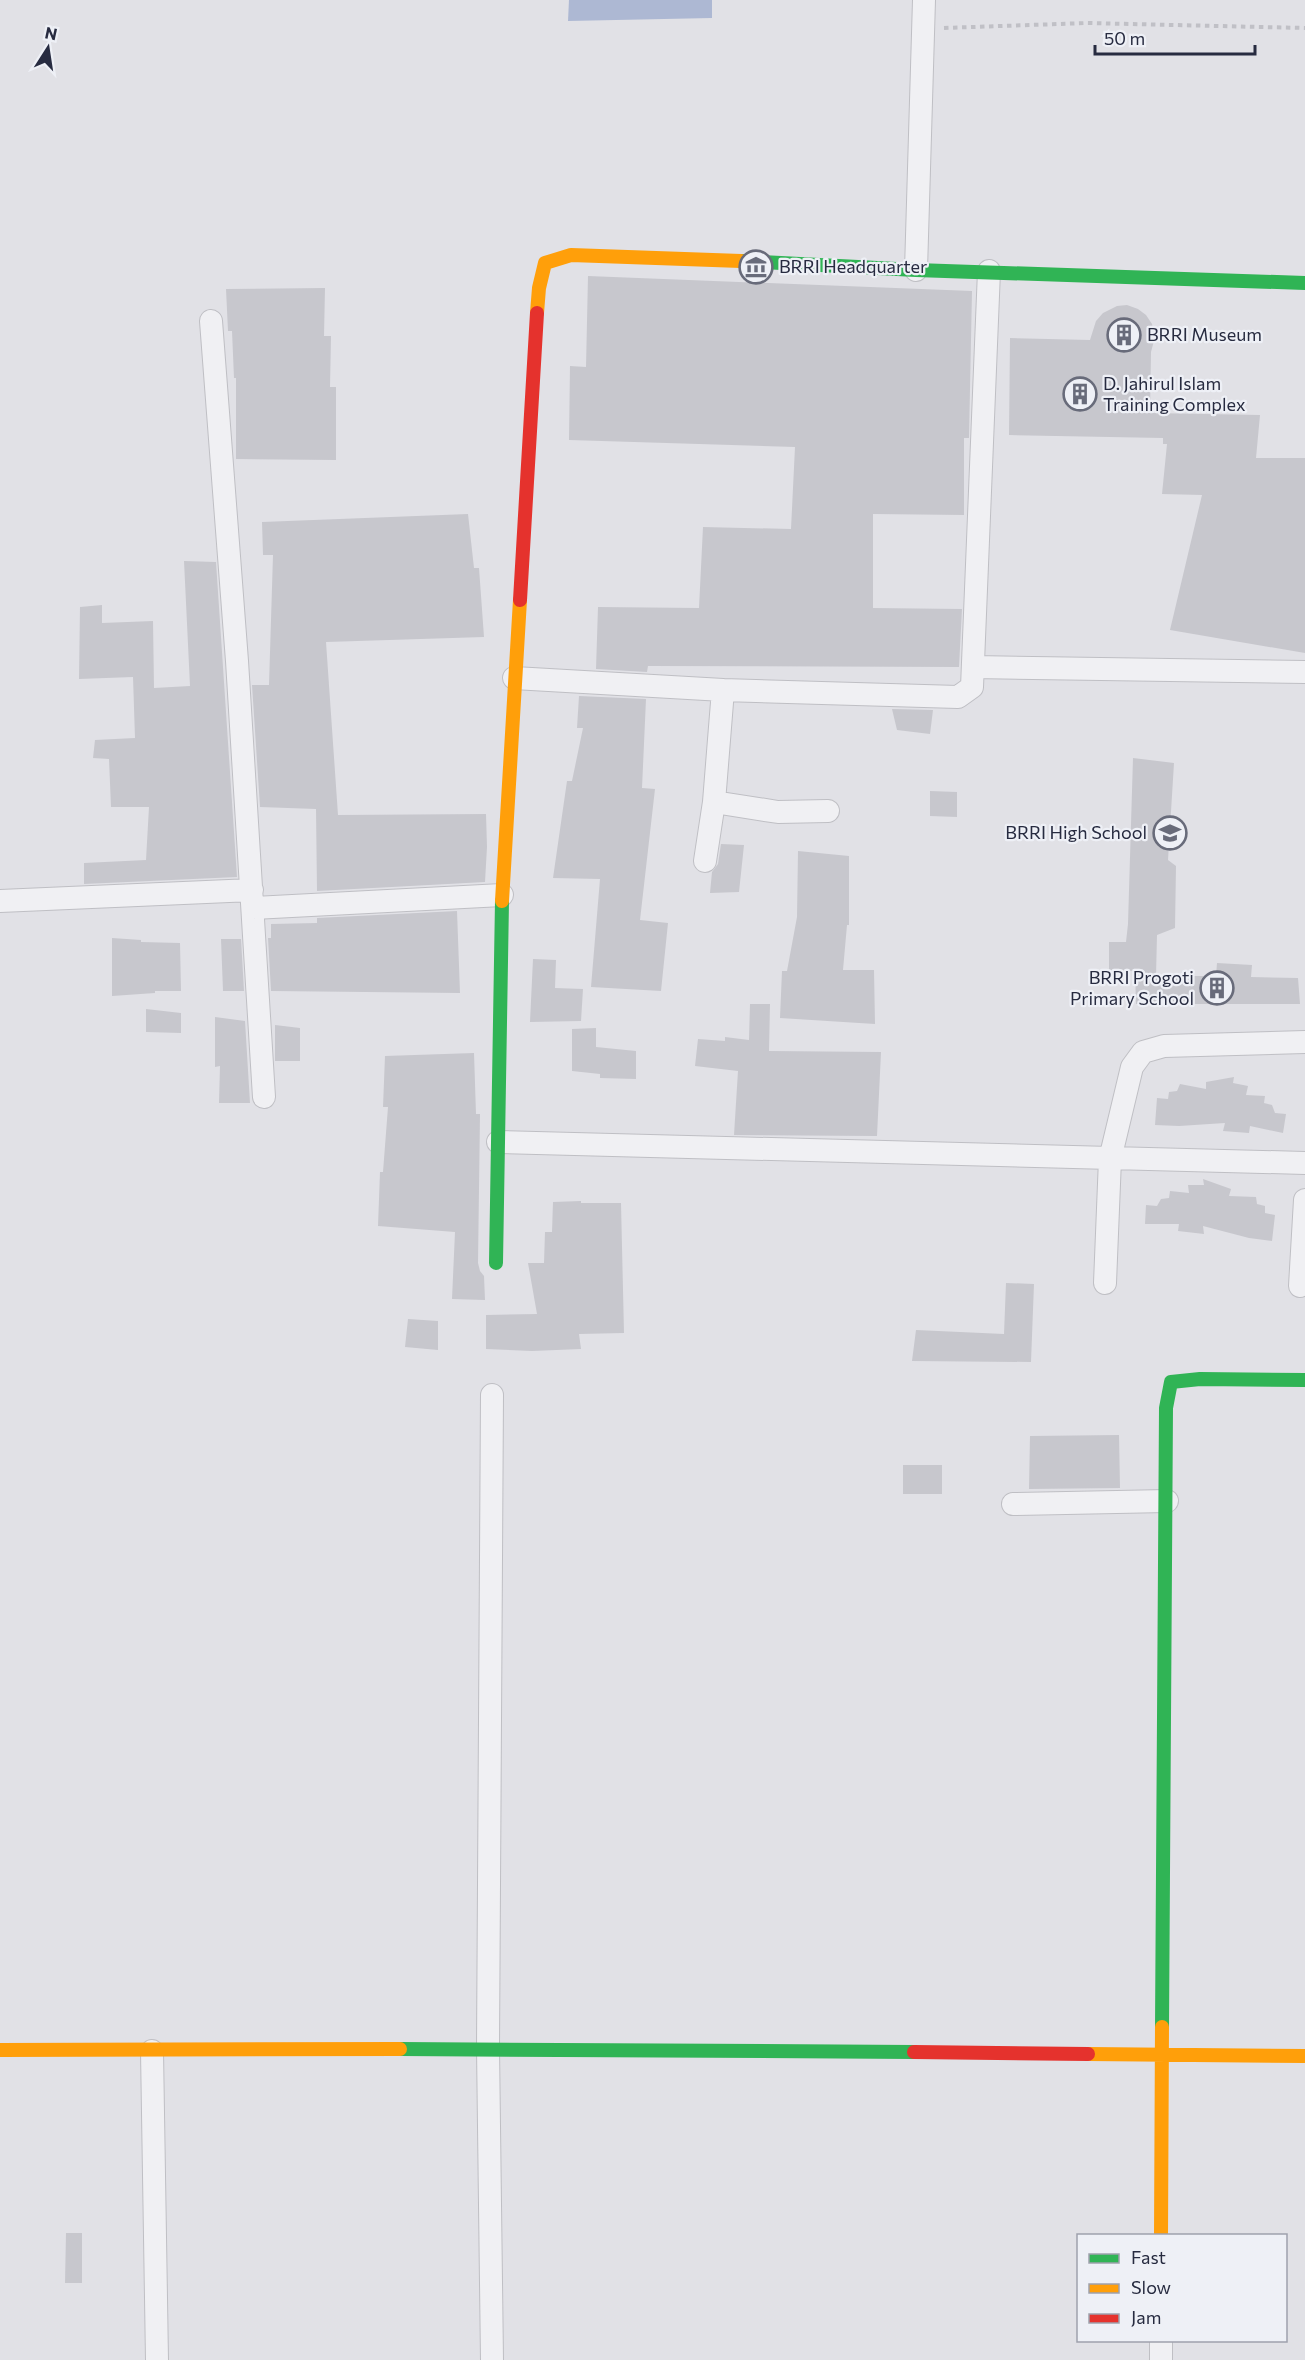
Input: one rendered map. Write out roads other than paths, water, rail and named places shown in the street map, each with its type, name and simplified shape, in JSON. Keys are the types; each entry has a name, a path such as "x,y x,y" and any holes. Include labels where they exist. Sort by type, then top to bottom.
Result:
{"street":[{"path":"916,270 924,0"},
{"path":"496,1263 502,895 539,288 544,263 571,255 613,255 916,270 1305,283"},
{"path":"514,678 723,690 958,697 972,687 989,271"},
{"path":"211,321 253,899 264,1097"},
{"path":"973,667 1305,672"},
{"path":"705,861 714,802 723,690"},
{"path":"714,802 778,812 828,811"},
{"path":"0,901 502,895"},
{"path":"1105,1282 1110,1159 1132,1067 1143,1052 1164,1046 1305,1042"},
{"path":"498,1142 1305,1163"},
{"path":"1300,1286 1305,1200"},
{"path":"1161,2234 1167,1408 1171,1382 1200,1379 1305,1380"},
{"path":"492,1395 488,2048 492,2360"},
{"path":"1013,1504 1167,1501"},
{"path":"0,2050 488,2048 1305,2056"},
{"path":"152,2051 157,2360"},
{"path":"1161,2342 1161,2360"}],"water":[{"path":"569,0 712,0 712,18 568,21"}],"place":[{"name":"BRRI Headquarter","path":"756,267"},
{"name":"BRRI Museum","path":"1124,335"},
{"name":"D. Jahirul Islam Training Complex","path":"1080,394"},
{"name":"BRRI High School","path":"1170,833"},
{"name":"BRRI Progoti Primary School","path":"1217,988"}]}
